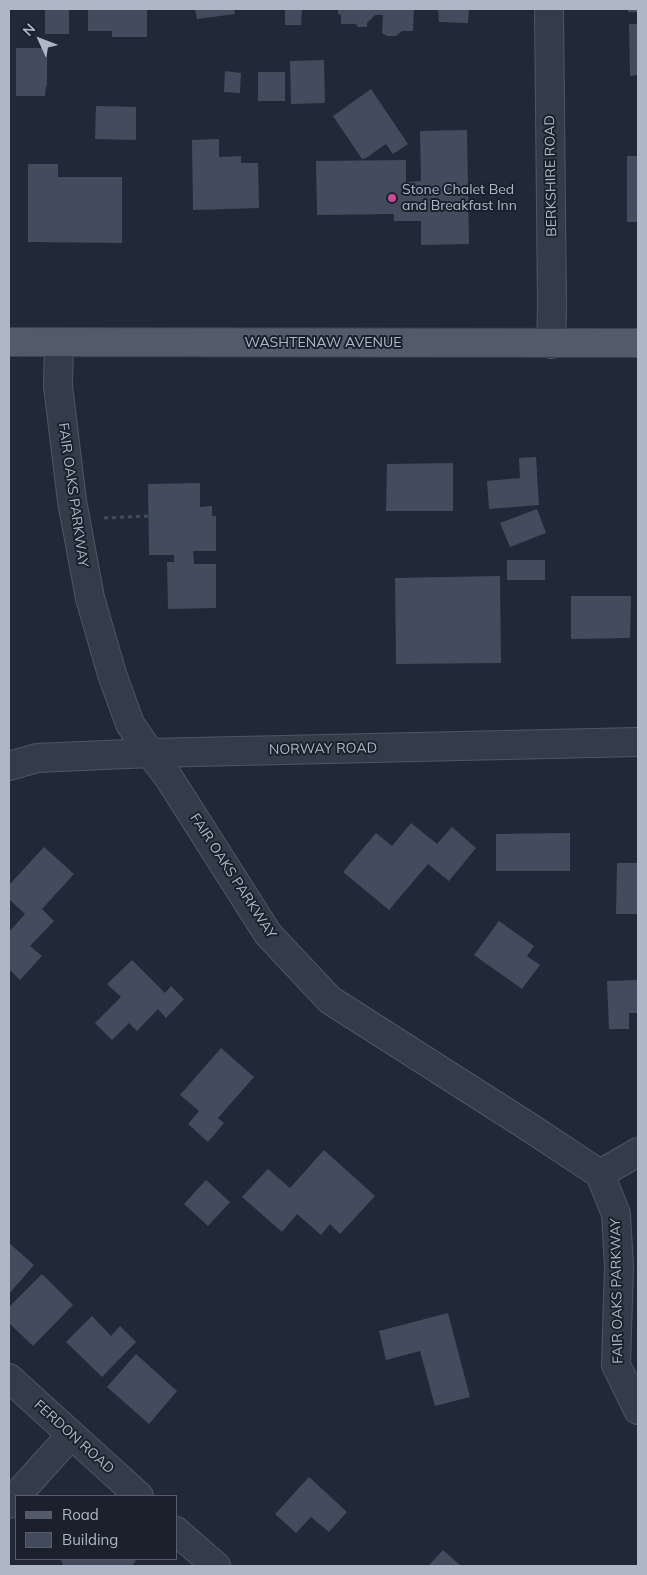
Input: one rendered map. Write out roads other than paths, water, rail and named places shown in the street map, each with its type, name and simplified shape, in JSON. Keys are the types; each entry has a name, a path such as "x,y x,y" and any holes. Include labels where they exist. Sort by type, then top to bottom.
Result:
{"main road":[{"name":"WASHTENAW AVENUE","path":"9,342 638,343"}],"street":[{"name":"BERKSHIRE ROAD","path":"549,9 551,344"},
{"name":"FAIR OAKS PARKWAY","path":"59,342 58,386 72,501 90,598 112,674 130,724 169,778 268,934 330,1000 530,1126 600,1174 616,1214 619,1266 616,1365 638,1410"},
{"name":"NORWAY ROAD","path":"9,766 38,758 150,753 638,742"},
{"path":"600,1174 638,1152"},
{"name":"FERDON ROAD","path":"9,1378 138,1495"},
{"path":"17,1495 71,1435"},
{"path":"178,1532 216,1566"}],"place":[{"name":"Stone Chalet Bed and Breakfast Inn","path":"392,198"}]}
